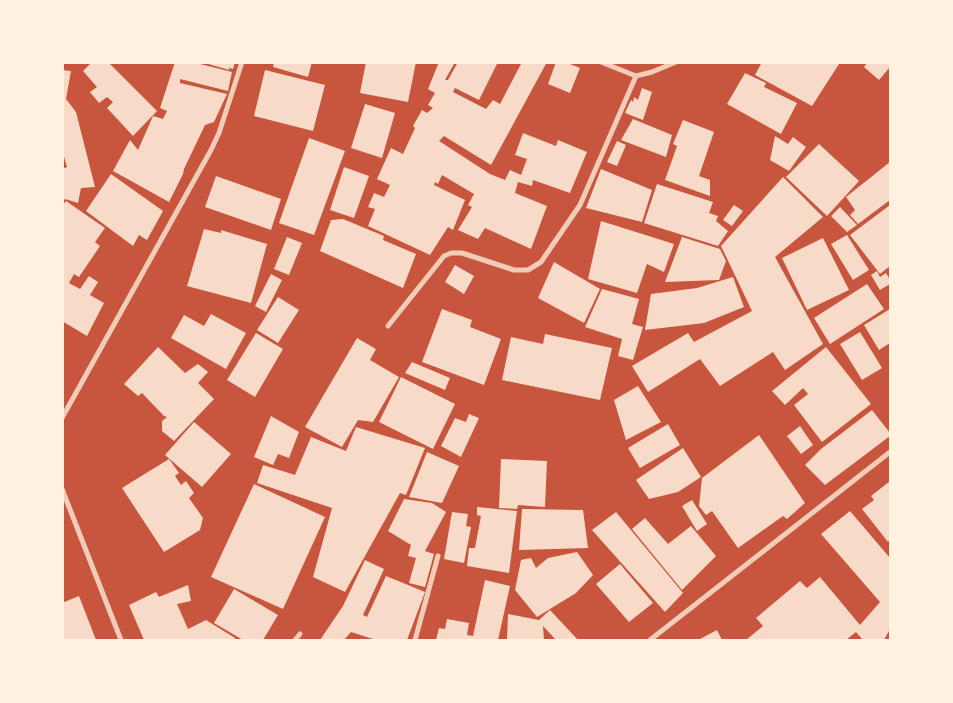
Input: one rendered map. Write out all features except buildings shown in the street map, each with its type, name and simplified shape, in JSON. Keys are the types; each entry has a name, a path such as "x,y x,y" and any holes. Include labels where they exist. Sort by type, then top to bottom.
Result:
{"street":[{"path":"62,418 211,150 219,133 242,62"},
{"path":"601,62 636,76 652,72 676,62"},
{"path":"388,326 444,256 451,253 462,253 514,270 528,270 541,262 580,205 636,76"},
{"path":"650,640 890,452"},
{"path":"62,489 121,640"},
{"path":"415,640 438,556"},
{"path":"295,640 300,634"}]}
